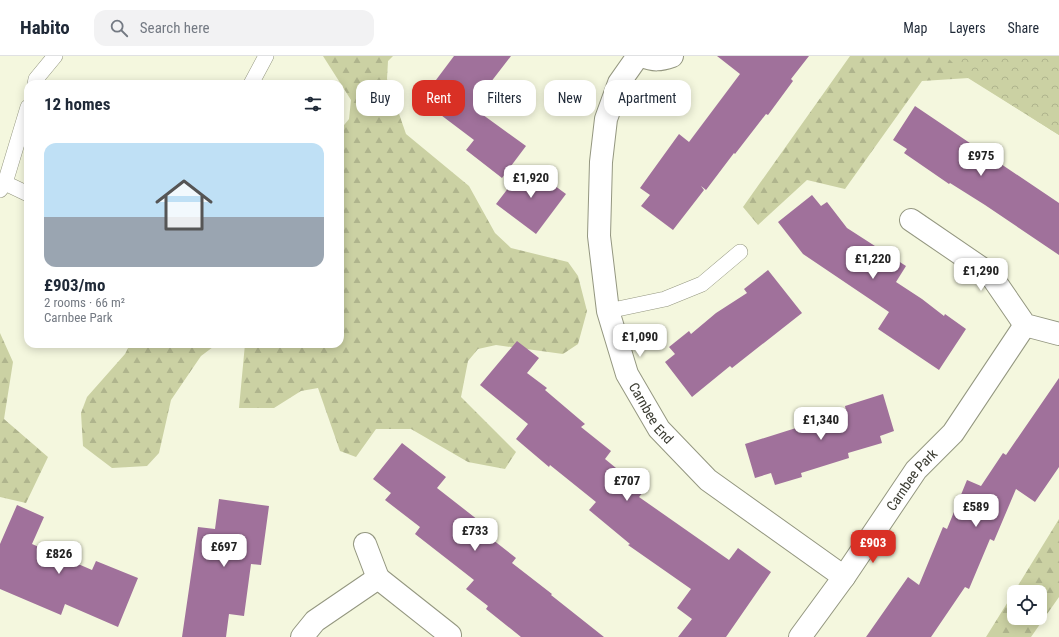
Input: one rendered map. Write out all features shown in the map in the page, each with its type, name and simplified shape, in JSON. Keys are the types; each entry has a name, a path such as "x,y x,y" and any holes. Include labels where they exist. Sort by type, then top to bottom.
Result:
{"street":[{"name":"Carnbee End","path":"638,56 619,83 606,119 601,162 599,236 608,311 627,374 659,429 708,480 844,577"},
{"path":"643,56 650,59 662,59 672,56"},
{"path":"911,220 990,274 1025,325 1059,334"},
{"name":"Carnbee Park","path":"800,637 844,577 916,470 953,433 1025,325"},
{"path":"365,544 378,578 450,635"},
{"path":"302,637 315,621 378,578"}],"lane":[{"path":"36,80 56,56"},
{"path":"253,80 266,56"},
{"path":"24,118 2,186 24,193"},
{"path":"608,311 665,300 702,284 740,252"}],"green space":[{"path":"323,56 393,56 388,61 387,80 356,80 356,116 400,116 406,134 469,186 495,233 511,248 568,262 578,276 587,311 578,344 563,354 496,345 478,349 468,361 461,397 516,452 505,469 468,462 411,429 376,429 356,457 340,451 318,388 301,391 274,408 239,408 245,348 344,348 344,125 349,119 351,100 344,89 344,80 338,80"},
{"path":"850,56 1059,56 1059,135 969,78 922,81 845,189 807,180 758,225 743,207"},
{"path":"946,56 1059,56 1059,135 968,78"},
{"path":"0,333 13,362 4,419 48,457 26,503 0,497"},
{"path":"128,348 212,348 201,356 171,400 159,453 147,466 112,468 83,446 81,413 87,397 125,354"},
{"path":"1059,519 1059,597 1047,614 1047,585 1018,585"},
{"path":"1007,603 1007,625 1039,625 1031,637 986,637"}],"building":[{"path":"454,56 511,56 492,80 473,80 473,116 485,116 526,146 502,178 466,150 474,140 442,116 465,116 465,80 436,80"},
{"path":"717,56 809,56 791,79 793,81 768,115 766,114 706,190 701,186 704,190 673,230 641,206 650,195 640,188 679,134 689,142 740,74"},
{"path":"915,106 1059,203 1059,255 904,153 907,149 893,140"},
{"path":"525,166 566,194 536,234 496,204"},
{"path":"812,195 821,206 827,202 847,228 906,266 896,282 944,316 945,314 966,329 939,370 878,329 889,312 803,254 778,222"},
{"path":"768,270 802,313 732,368 730,366 692,397 665,362 675,354 669,347 689,331 691,334 716,313 747,293 744,289"},
{"path":"517,341 539,358 527,373 547,388 545,390 585,424 581,427 611,451 605,459 644,491 639,497 729,560 738,548 771,572 726,637 678,637 692,619 677,608 691,589 628,545 630,544 589,510 596,502 550,465 549,467 516,439 528,424 480,385"},
{"path":"1059,378 1059,467 1035,502 1016,489 994,541 990,539 969,589 965,587 931,637 866,637 908,577 919,585 943,527 947,529 967,480 981,486 1003,453 1006,455"},
{"path":"883,394 894,431 880,436 882,443 848,453 849,458 801,473 802,477 775,485 771,473 755,478 745,444 796,428 796,426 846,411 845,406"},
{"path":"402,443 446,477 437,488 478,520 474,525 516,558 512,563 604,637 521,637 486,609 488,606 466,589 474,580 415,534 420,527 385,500 391,493 373,479"},
{"path":"219,499 269,506 261,565 251,564 244,616 229,614 226,637 182,637 198,527 215,529"},
{"path":"17,505 44,517 32,544 92,570 96,561 138,578 118,627 65,604 61,615 0,589 0,544"}]}
